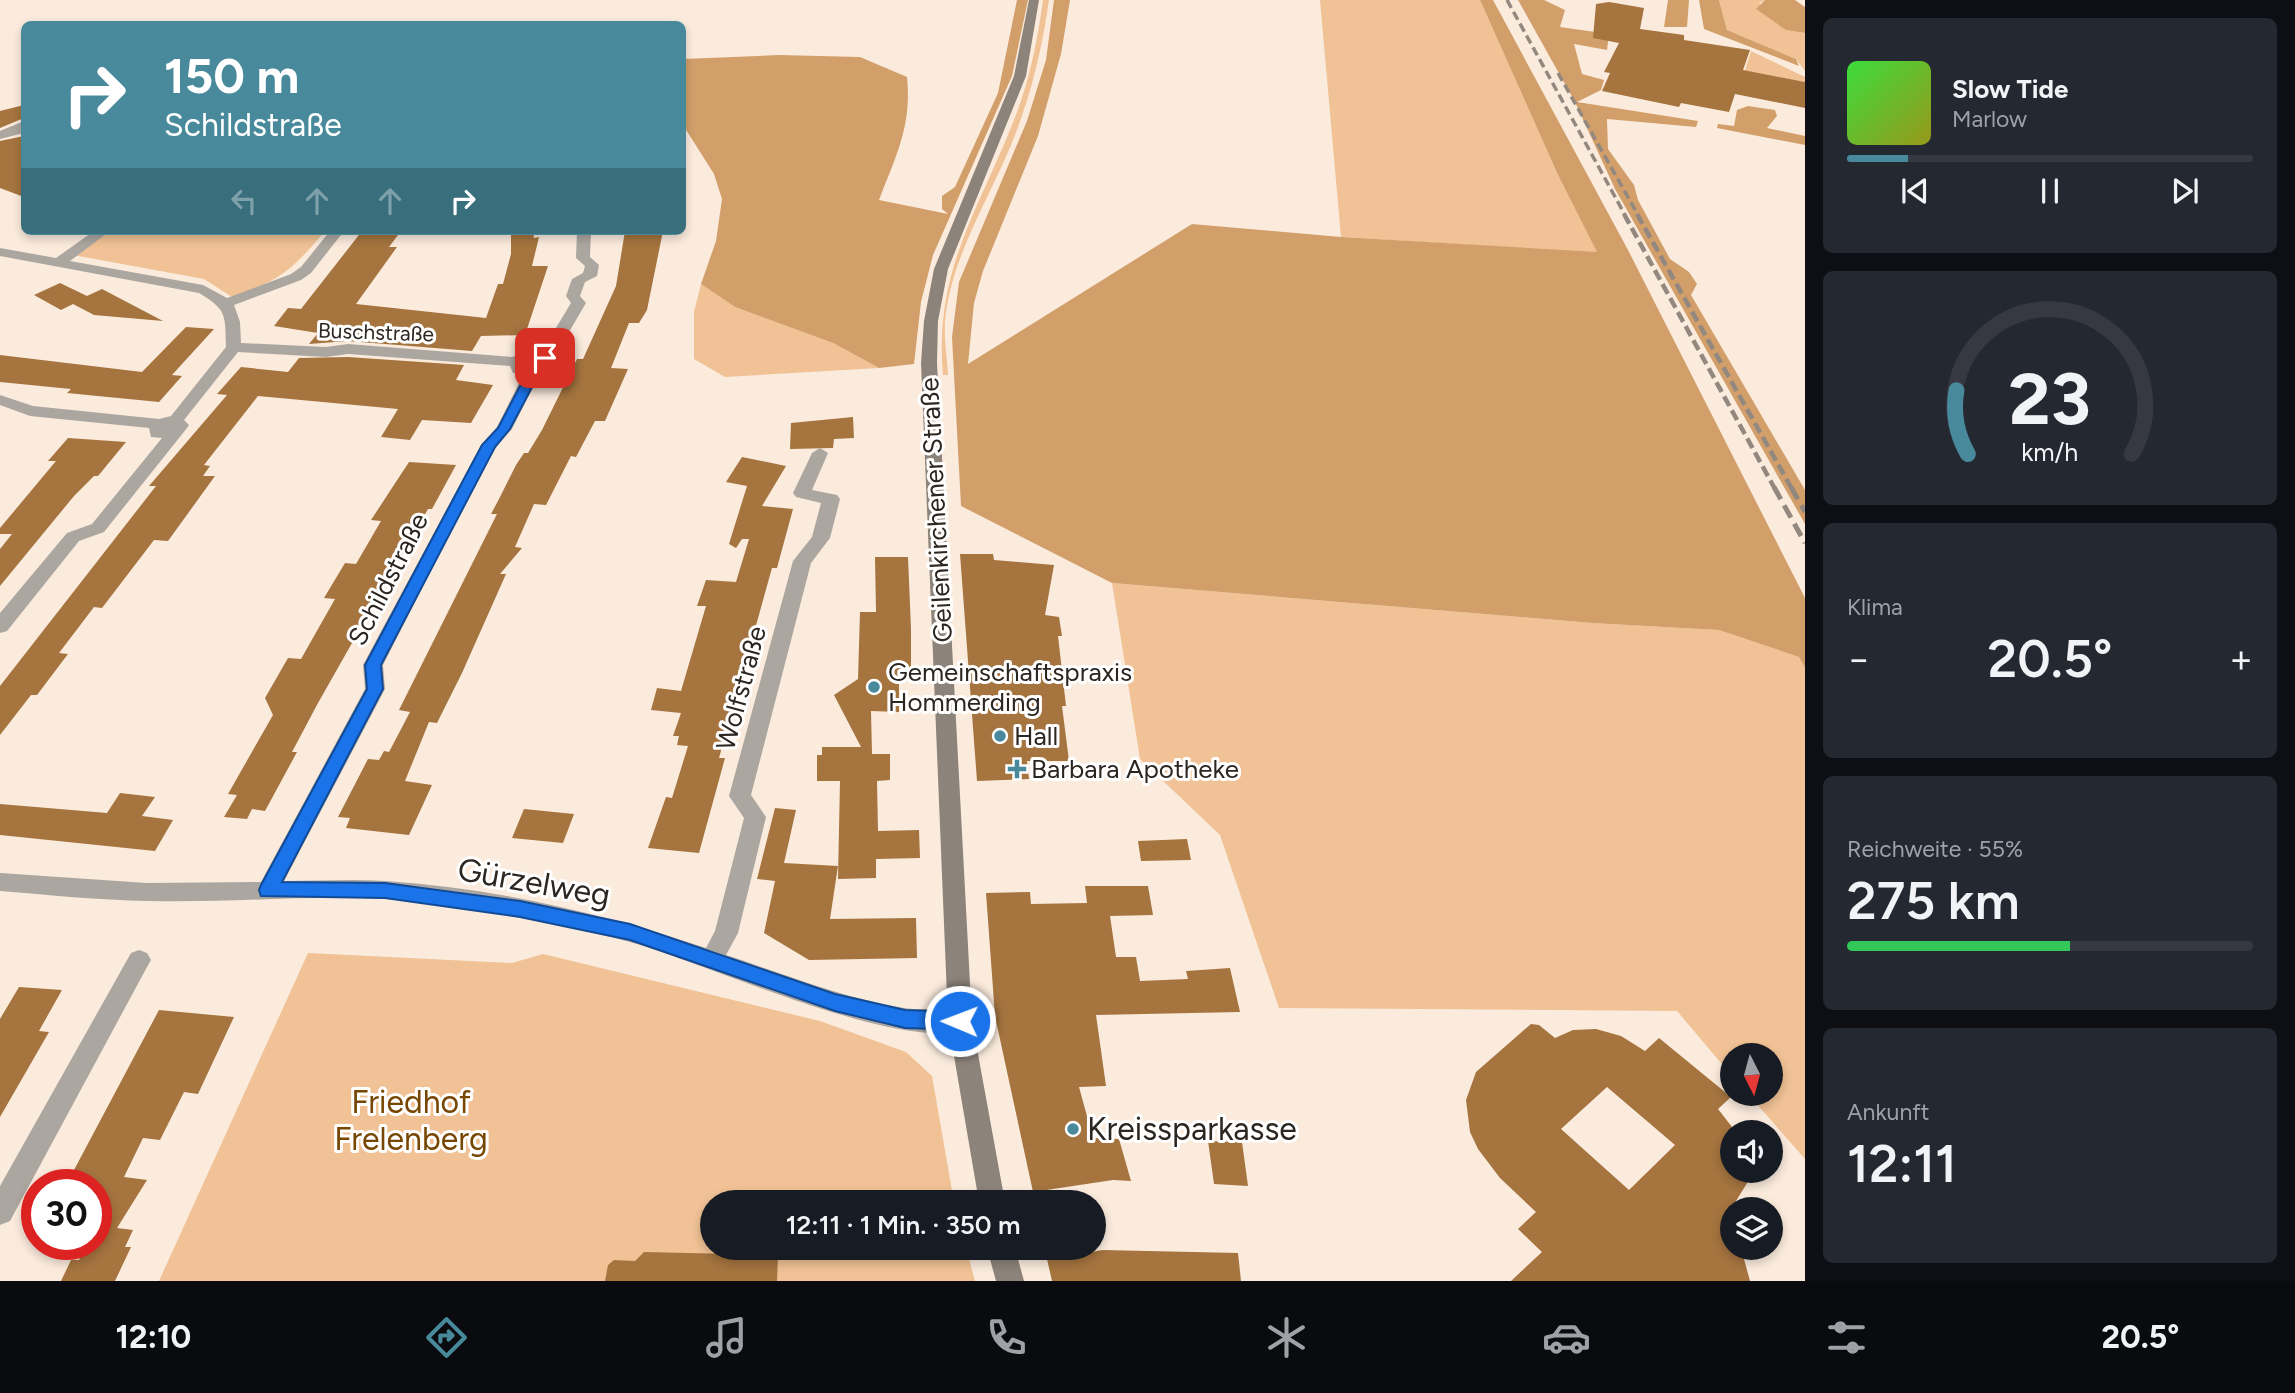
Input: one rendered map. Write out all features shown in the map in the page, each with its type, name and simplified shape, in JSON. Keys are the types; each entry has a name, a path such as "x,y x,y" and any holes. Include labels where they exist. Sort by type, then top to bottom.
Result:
{"main road":[{"name":"Geilenkirchener Straße","path":"990,1190 960,1021 932,460 931,321 950,243 1020,76 1034,0"},
{"path":"1004,1260 1010,1281"}],"street":[{"path":"0,135 21,129"},
{"path":"59,262 97,235"},
{"path":"226,303 296,277 306,270 334,235"},
{"name":"Schildstraße","path":"268,890 375,689 373,665 477,467 489,445 504,429 537,364 551,349 579,303 573,296 579,279 590,276 592,265 583,258 584,235"},
{"path":"0,252 202,289 226,303 233,322 234,347 170,428 98,528 72,537 0,626"},
{"name":"Buschstraße","path":"234,347 326,352 348,349 516,362 519,370 537,364"},
{"path":"0,400 30,411 170,428"},
{"name":"Wolfstraße","path":"711,960 726,933 755,817 740,796 760,715 802,561 821,538 831,499 802,493 820,453"},
{"name":"Gürzelweg","path":"0,882 147,892 385,890 479,901 630,932 847,1005 905,1019 960,1021"},
{"path":"0,1212 139,960"}],"green space":[{"path":"1043,0 1049,0 1046,19 1024,110 954,275 945,321 948,375 943,375 942,339 951,275 1023,94 1035,48"},
{"path":"1320,0 1480,0 1558,175 1598,253 1341,237"},
{"path":"1719,0 1765,0 1759,3 1786,30 1805,33 1805,71 1796,59 1727,30"},
{"path":"1751,51 1805,77 1805,82 1745,71"},
{"path":"104,235 321,235 294,265 274,279 232,297 204,279 73,255"},
{"path":"701,284 735,307 833,343 879,368 725,377 694,359 694,312"},
{"path":"1112,583 1592,623 1719,630 1799,657 1805,668 1805,1159 1783,1134 1783,1120 1771,1120 1759,1106 1783,1106 1783,1043 1720,1043 1720,1062 1677,1011 1279,1008 1220,835 1140,759"},
{"name":"Friedhof Frelenberg","path":"308,953 512,963 543,954 820,1021 906,1052 932,1076 952,1190 700,1190 700,1260 969,1260 975,1281 159,1281"}],"shaded area":[{"path":"1017,0 1028,0 1012,76 933,255 921,302 914,364 879,368 833,343 735,307 701,284 716,241 722,199 714,174 686,130 686,59 779,55 860,57 907,77 905,126 879,200 948,214 942,209 942,196 955,187 998,93"},
{"path":"1054,0 1070,0 1061,54 1038,136 983,271 974,303 968,364 1192,224 1341,237 1597,252 1558,175 1480,0 1493,0 1628,250 1805,598 1805,668 1799,657 1719,630 1592,623 1112,583 961,506 952,337 959,282 1027,121 1046,60"},
{"path":"1518,0 1544,0 1565,10 1560,27 1609,34 1607,50 1574,44 1582,74 1604,80 1601,90 1577,102 1698,121 1696,127 1607,119 1608,149 1634,185 1638,200 1670,259 1689,272 1697,284 1691,295 1805,490 1805,524 1615,189 1575,102"},
{"path":"1668,0 1689,0 1687,27 1664,27"},
{"path":"1699,0 1719,0 1727,30 1796,59 1799,66 1704,29"},
{"path":"1765,0 1795,0 1805,7 1805,33 1786,30 1756,9"},
{"path":"1748,106 1775,110 1777,116 1767,128 1805,136 1805,145 1717,128 1718,124 1734,126 1737,110"}],"building":[{"path":"1609,2 1644,8 1640,29 1684,35 1684,40 1750,50 1743,70 1805,82 1805,108 1735,94 1729,112 1681,103 1679,107 1602,91 1610,73 1604,72 1619,43 1593,38 1596,4"},
{"path":"21,106 21,119 0,128 0,111"},
{"path":"21,137 21,196 0,188 0,141"},
{"path":"359,235 398,235 389,247 397,247 356,304 486,318 498,284 503,284 511,254 511,235 539,237 532,266 548,266 525,335 481,336 472,351 348,341 309,344 318,333 274,326 288,308 301,309"},
{"path":"624,235 662,235 647,310 639,323 629,323 611,368 628,369 605,421 595,421 576,457 571,456 546,505 534,504 515,547 522,548 500,574 506,574 462,673 437,723 429,722 405,781 432,785 409,835 346,828 350,818 338,817 368,759 379,760 384,751 389,752 410,712 399,710 497,514 491,514 516,465 524,453 528,453 542,430 577,359 583,359 616,286"},
{"path":"60,283 87,296 102,289 163,321 94,315 73,304 61,310 34,295"},
{"path":"186,327 214,329 172,375 182,376 159,402 67,393 71,389 0,382 0,355 142,372"},
{"path":"348,357 464,365 456,380 493,385 471,423 422,420 410,440 381,437 398,409 258,396 204,465 210,466 203,476 215,476 168,541 154,540 102,608 94,607 59,653 68,654 37,695 31,695 0,735 0,686 156,486 149,486 227,395 217,394 241,367 288,372 299,358"},
{"path":"853,417 854,438 834,439 833,448 790,449 791,423"},
{"path":"68,438 126,442 98,476 94,476 74,496 0,586 0,549 12,534 0,534 0,528 56,461 48,461"},
{"path":"742,457 786,466 762,506 793,509 777,568 772,568 719,758 725,758 699,853 648,848 666,797 672,798 688,746 677,745 679,736 673,736 681,713 651,710 657,688 681,691 706,606 697,606 706,580 736,582 749,539 742,539 736,548 729,544 747,486 726,482"},
{"path":"409,462 456,465 432,509 428,509 318,703 292,752 297,752 265,811 252,809 247,819 224,817 237,795 228,794 273,715 265,698 288,658 301,659 335,599 324,598 345,563 356,564 381,521 371,520"},
{"path":"960,554 993,554 994,560 1054,565 1045,615 1059,617 1062,636 1058,636 1066,706 1062,706 1069,761 1027,761 1029,779 977,781"},
{"path":"875,557 908,557 911,629 911,676 899,676 899,712 871,711 872,754 890,754 890,780 877,781 878,831 919,830 920,858 876,859 876,878 838,879 840,781 817,781 817,755 822,755 822,747 861,747 834,695 858,679 860,612 876,612"},
{"path":"120,793 155,797 142,816 173,820 155,851 0,835 0,804 107,813"},
{"path":"775,808 796,810 784,863 838,866 830,919 916,918 917,958 809,960 764,933 775,881 757,879"},
{"path":"524,809 574,814 563,843 512,838"},
{"path":"1187,839 1191,860 1141,861 1138,841"},
{"path":"1085,886 1148,886 1153,915 1110,916 1116,957 1136,957 1140,981 1188,979 1186,971 1230,968 1240,1012 1096,1015 1106,1086 1079,1087 1093,1138 1119,1139 1131,1181 1113,1180 1033,1190 995,1016 986,893 1030,892 1031,904 1087,903"},
{"path":"19,987 62,990 39,1031 49,1032 0,1117 0,1019"},
{"path":"159,1010 234,1017 198,1094 184,1092 160,1140 143,1138 124,1177 147,1180 117,1228 133,1230 125,1247 131,1247 115,1281 61,1281 71,1260 112,1260 112,1169 75,1169"},
{"path":"1531,1024 1539,1025 1555,1038 1573,1030 1596,1029 1621,1036 1645,1051 1659,1038 1720,1088 1721,1106 1718,1109 1727,1120 1720,1120 1720,1183 1747,1183 1738,1197 1720,1197 1720,1260 1744,1260 1750,1281 1511,1281 1542,1252 1518,1229 1536,1212 1500,1178 1478,1149 1470,1132 1466,1100 1476,1072","holes":["1607,1087 1675,1145 1629,1190 1561,1129"]},
{"path":"1208,1141 1242,1142 1248,1186 1214,1184"},
{"path":"1106,1250 1238,1253 1241,1281 1052,1281 1047,1260 1106,1260"},
{"path":"644,1252 700,1253 700,1260 778,1260 777,1281 605,1281 608,1265 614,1260 635,1261"}],"railway":[{"path":"1507,0 1625,215"},
{"path":"1558,73 1638,215"},
{"path":"1624,214 1775,489"},
{"path":"1637,214 1792,489"},
{"path":"1774,487 1805,543"},
{"path":"1791,487 1805,512"}],"place":[{"name":"Gemeinschaftspraxis Hommerding","path":"874,687"},
{"name":"Hall","path":"1000,736"},
{"name":"Barbara Apotheke","path":"1017,769"},
{"name":"Kreissparkasse","path":"1073,1129"}],"route":[{"path":"545,358 546,364 533,372 504,429 489,445 446,523 373,665 375,689 268,890 385,890 479,901 630,932 835,1002 905,1019 960,1021"}]}
